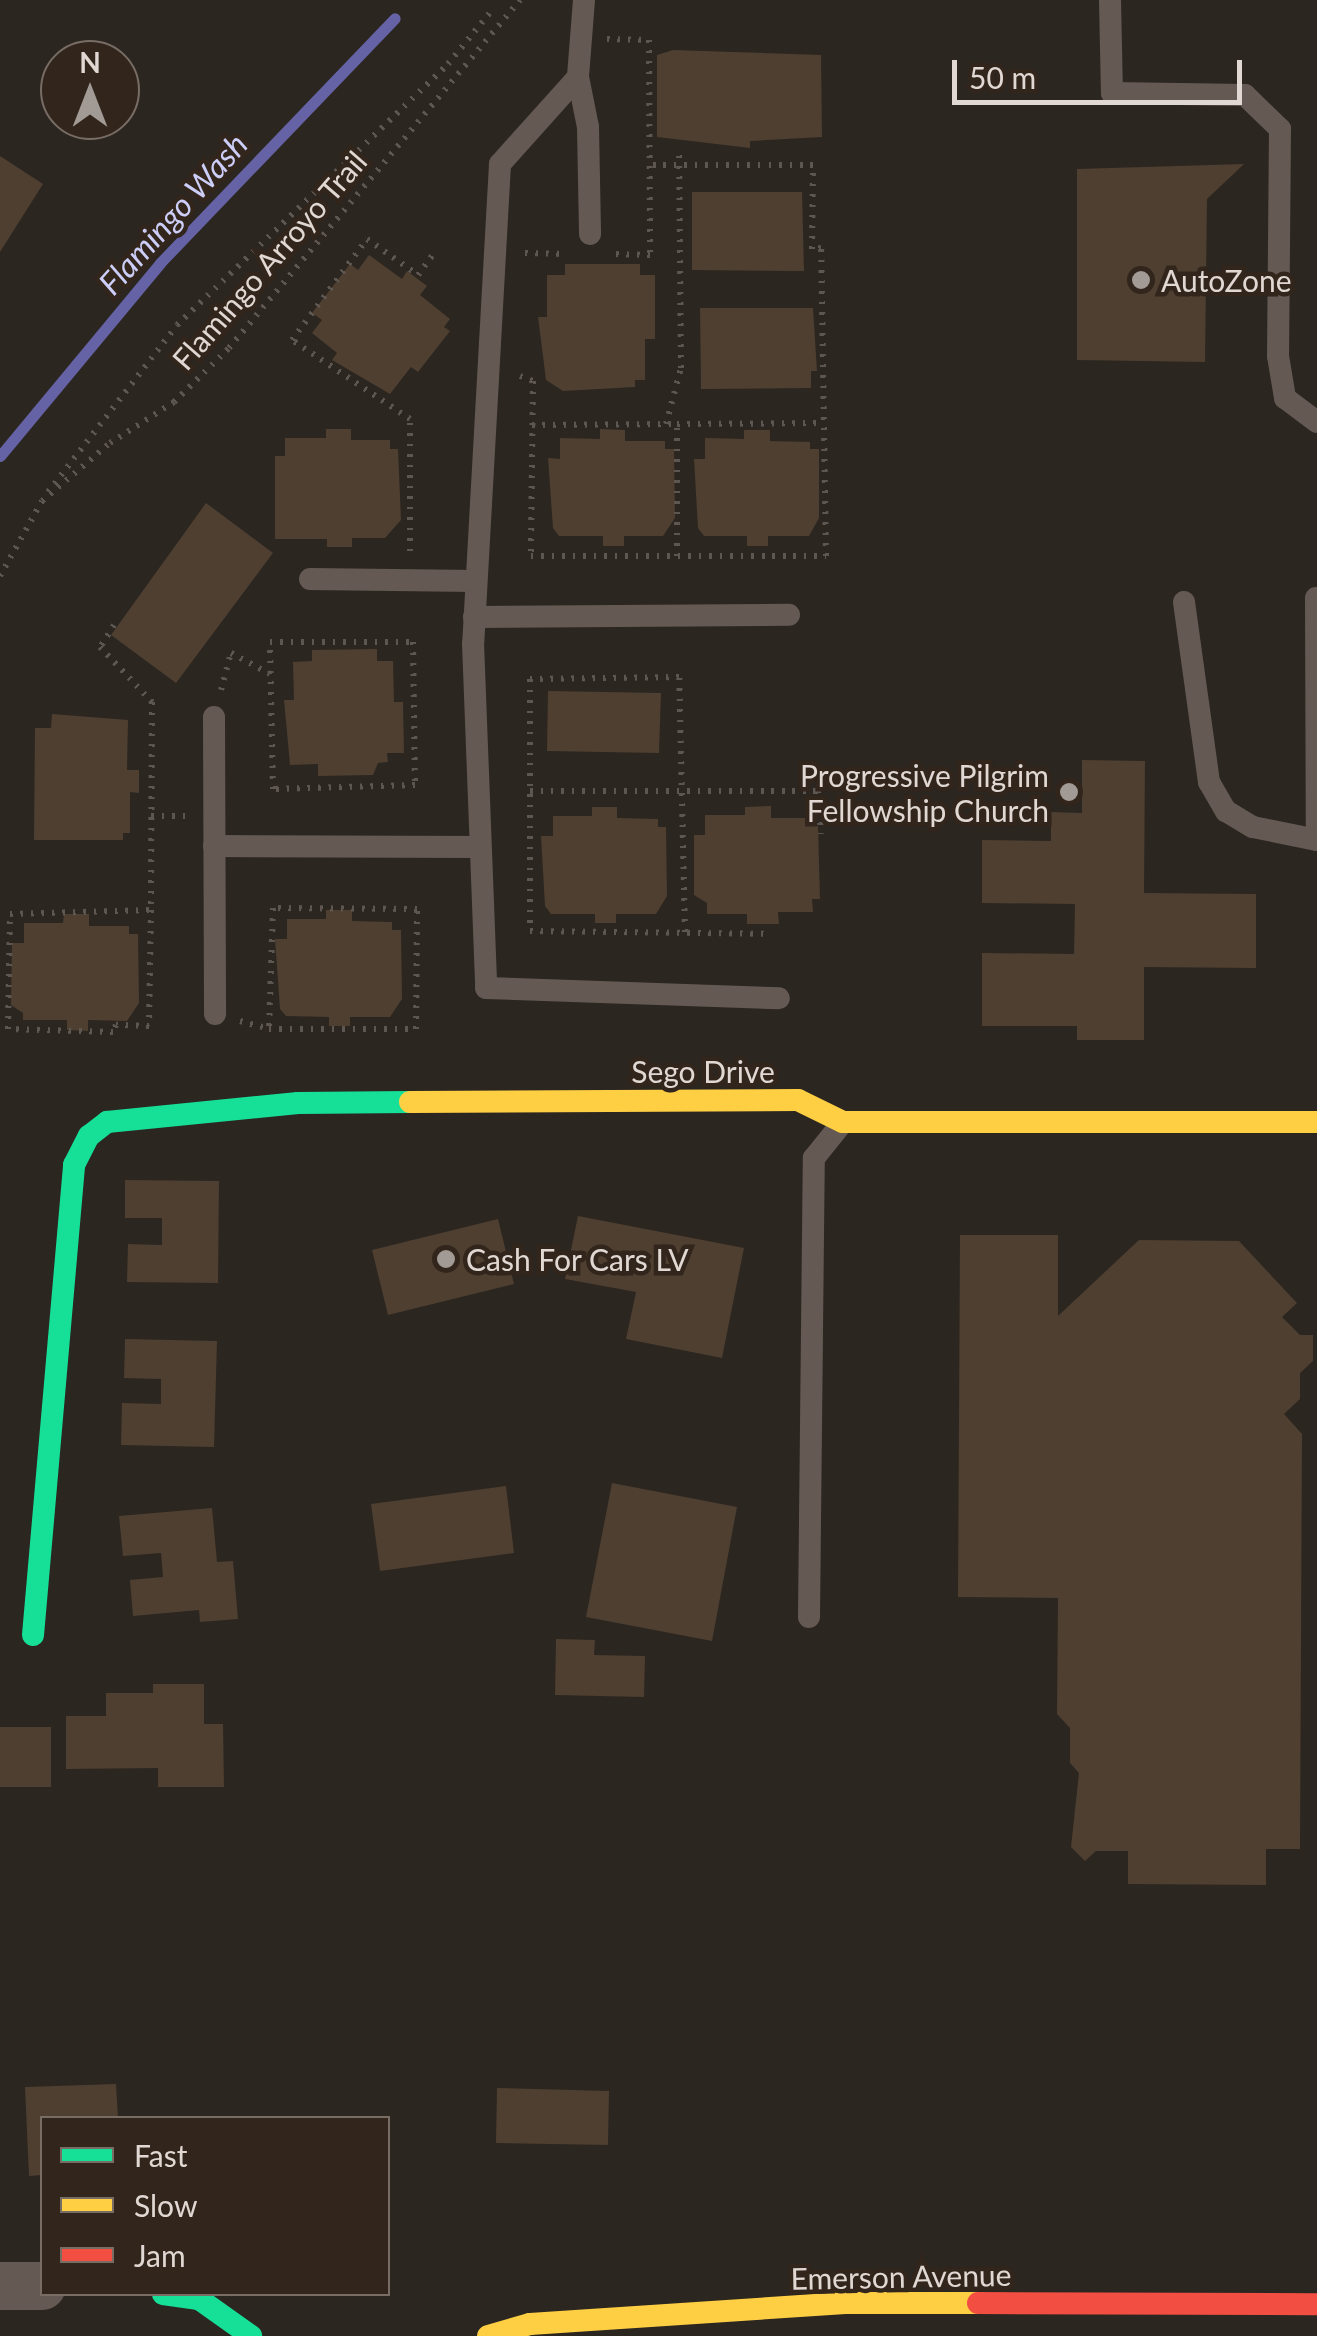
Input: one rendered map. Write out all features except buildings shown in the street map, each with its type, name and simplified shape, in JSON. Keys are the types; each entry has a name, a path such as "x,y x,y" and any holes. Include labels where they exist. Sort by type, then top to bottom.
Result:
{"street":[{"name":"Sego Drive","path":"33,1635 74,1165 89,1136 108,1122 298,1103 798,1100 843,1122 1317,1122"},
{"path":"0,2286 40,2286"},
{"path":"177,2296 199,2299 251,2336"},
{"name":"Emerson Avenue","path":"488,2336 530,2324 845,2303 1317,2304"}],"lane":[{"path":"584,0 578,77 588,127 592,244"},
{"path":"1110,0 1112,93 1245,95 1280,129 1278,356 1285,398 1317,422"},
{"path":"578,77 500,164 474,617 486,988 779,998"},
{"path":"310,579 475,581"},
{"path":"1184,602 1209,782 1226,810 1253,827 1317,840 1316,598"},
{"path":"474,617 789,616"},
{"path":"214,717 215,1014"},
{"path":"214,846 480,847"},
{"path":"809,1617 814,1158 843,1122"}],"path":[{"name":"Flamingo Arroyo Trail","path":"0,576 42,501 110,443 174,402 229,348 520,0"},
{"path":"42,501 178,325 448,64 492,10"},
{"path":"581,37 649,40 650,255 592,244"},
{"path":"666,424 680,368 679,149"},
{"path":"520,362 520,380 533,381 530,556 826,556 821,248 812,249 813,165 650,165"},
{"path":"392,554 410,554 410,419 292,340 366,239 418,275 436,250"},
{"path":"520,271 520,253 576,254"},
{"path":"532,425 822,423"},
{"path":"678,424 678,556"},
{"path":"114,625 100,647 152,702 151,910 149,1026 116,1025 113,1032 8,1029 10,914 151,910"},
{"path":"270,642 413,642 415,786 273,789 271,675 270,642"},
{"path":"214,717 231,653 271,675"},
{"path":"685,932 680,677 530,679 530,931 769,934"},
{"path":"530,790 818,790 821,834"},
{"path":"215,1014 270,1029 416,1029 417,909 273,908 270,1029"}],"waterway":[{"name":"Flamingo Wash","path":"0,456 160,263 395,18"}],"traffic: fast":[{"path":"33,1635 74,1165 89,1136 107,1122 298,1103 410,1102"},
{"path":"177,2296 199,2299 251,2336"}],"traffic: slow":[{"path":"410,1102 798,1100 843,1122 1317,1122"},
{"path":"488,2336 530,2324 845,2303 978,2303"}],"traffic: jam":[{"path":"978,2303 1317,2304"}],"place":[{"name":"AutoZone","path":"1141,280"},
{"name":"Progressive Pilgrim Fellowship Church","path":"1069,792"},
{"name":"Cash For Cars LV","path":"446,1259"}]}
